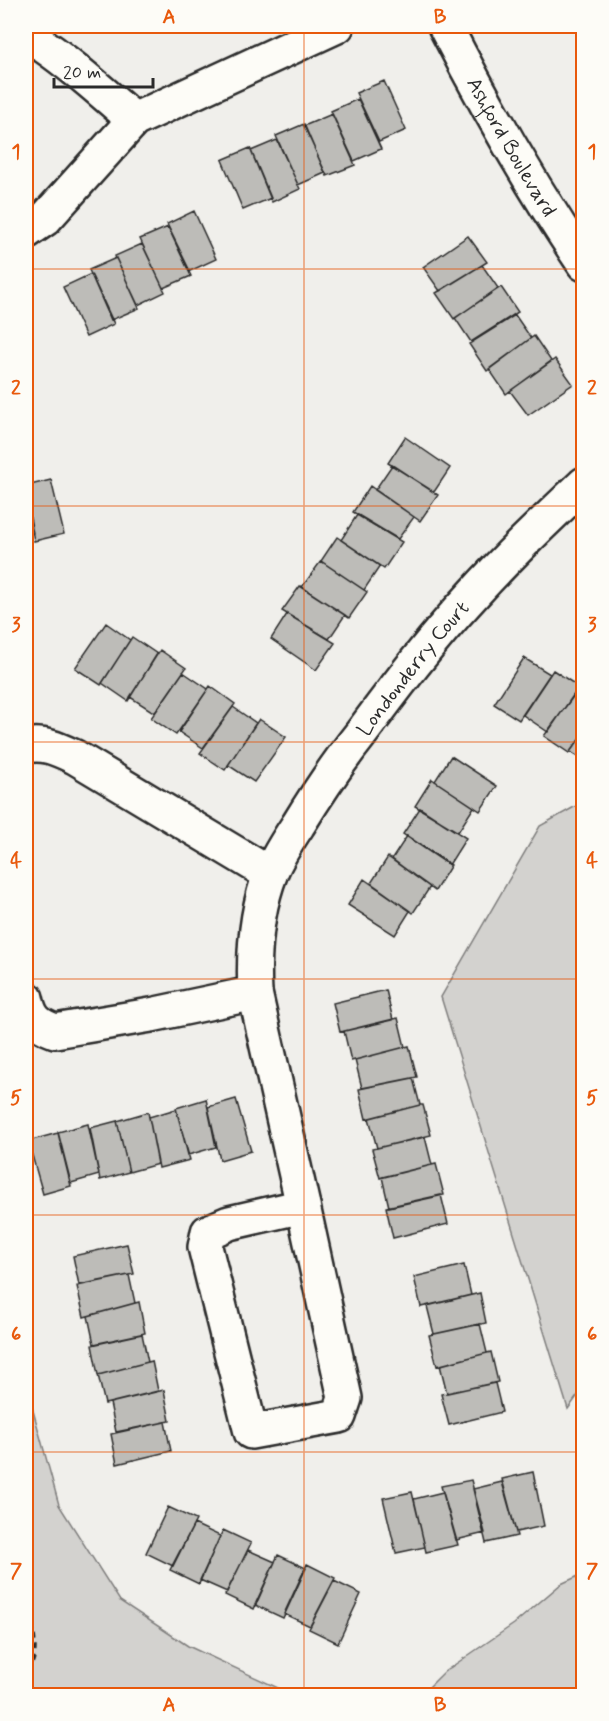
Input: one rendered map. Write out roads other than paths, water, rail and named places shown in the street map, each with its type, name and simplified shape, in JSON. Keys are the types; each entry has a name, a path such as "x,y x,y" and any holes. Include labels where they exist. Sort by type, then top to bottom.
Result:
{"street":[{"path":"26,232 45,219 134,120 337,26"},
{"name":"Ashford Boulevard","path":"445,26 513,153 584,264"},
{"path":"26,37 31,37 55,54 134,120"},
{"name":"Londonderry Court","path":"303,1206 229,1223 208,1232 205,1248 251,1432 339,1416 345,1398 303,1206 255,993 256,938 270,874 278,857 327,778 419,657 515,550 584,484"},
{"path":"26,746 37,743 56,747 270,874"},
{"path":"26,998 33,1018 43,1027 55,1031 151,1015 255,993"}]}
